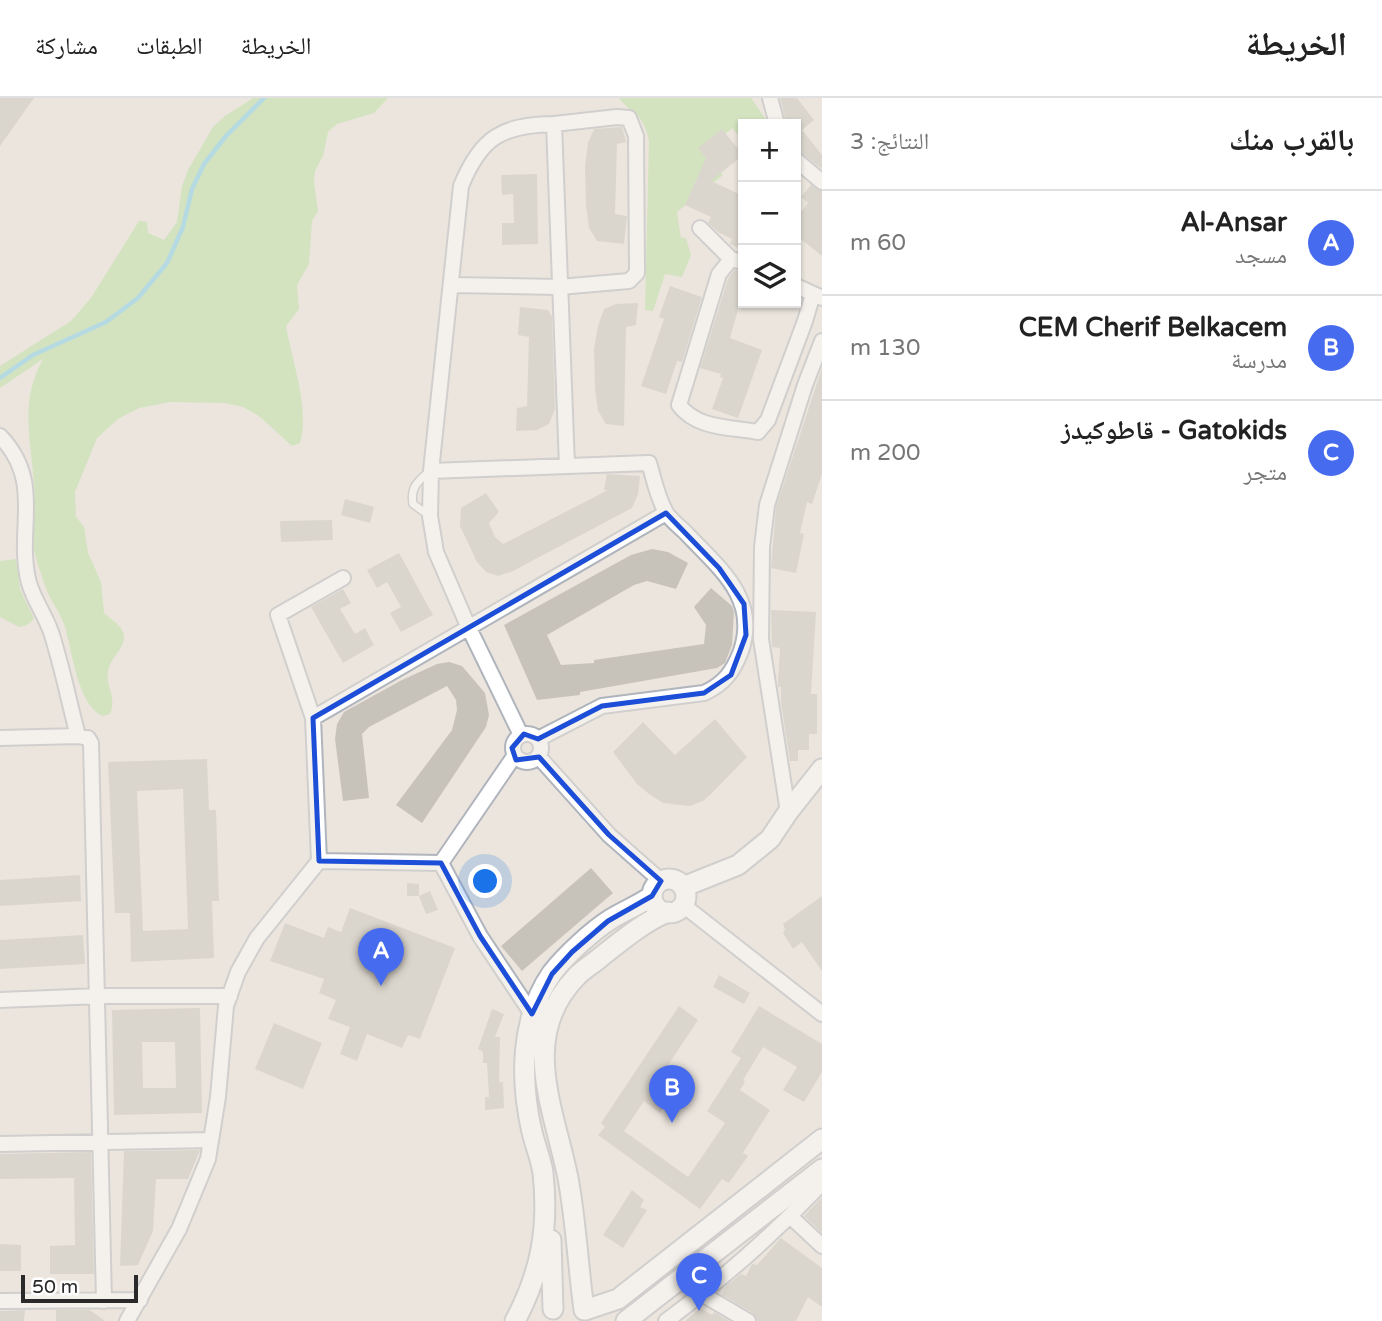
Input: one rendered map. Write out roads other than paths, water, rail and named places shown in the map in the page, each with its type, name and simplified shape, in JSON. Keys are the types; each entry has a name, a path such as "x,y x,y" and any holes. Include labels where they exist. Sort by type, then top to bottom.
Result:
{"main road":[{"path":"587,1314 568,1178 547,1098 543,1061 547,1027 559,1002 576,977 678,901 738,865 770,839 822,769"},
{"path":"549,1315 552,1253 543,1170 525,1091 524,1063 532,1014 552,974 608,920 671,879 678,901"},
{"path":"656,888 655,905 678,901"},
{"path":"587,1314 618,1299 822,1139"},
{"path":"626,1321 822,1169"},
{"path":"515,1321 530,1294 540,1263 546,1217 543,1170"},
{"path":"549,1315 566,1304 587,1314"}],"street":[{"path":"770,98 775,119"},
{"path":"452,285 559,287 629,281 637,273 636,136 629,118 524,125 506,130 489,141 471,161 461,186 431,471 429,516 436,552 468,626 522,735"},
{"path":"554,124 567,466"},
{"path":"801,164 822,182"},
{"path":"700,228 737,260 719,274 679,405 686,414 701,423 758,432 768,420 817,296 801,288"},
{"path":"788,812 761,639 762,547 767,505 805,385 822,341"},
{"path":"0,436 9,445 22,470 28,494 24,554 30,585 51,632 78,736"},
{"path":"431,471 649,463 666,513 719,568 744,604 746,635 731,675 718,687 704,693 602,706 538,738"},
{"path":"313,718 666,513"},
{"path":"127,1321 179,1229 208,1159 226,1006 238,972 257,938 320,861 313,718 278,615 343,578"},
{"path":"442,863 514,755 513,746 522,735 530,734 538,738 542,747 539,757 526,763 514,755"},
{"path":"0,738 78,736 88,737 91,743 99,996 104,1301"},
{"path":"539,757 656,888"},
{"path":"320,861 442,863"},
{"path":"442,863 480,936 532,1014"},
{"path":"678,901 822,1014"},
{"path":"0,1000 99,996 230,996"},
{"path":"0,1143 211,1140"},
{"path":"666,1321 702,1294 790,1217 822,1184"},
{"path":"790,1217 822,1246"},
{"path":"702,1294 748,1321"},
{"path":"0,1301 139,1300"}],"waterway":[{"path":"0,378 33,355 106,322 138,298 167,263 183,227 192,189 204,164 226,136 264,98"}],"place":[{"name":"Al-Ansar","path":"381,986"},
{"name":"CEM Cherif Belkacem","path":"672,1123"},
{"name":"Gatokids - قاطوكيدز","path":"699,1311"}]}
